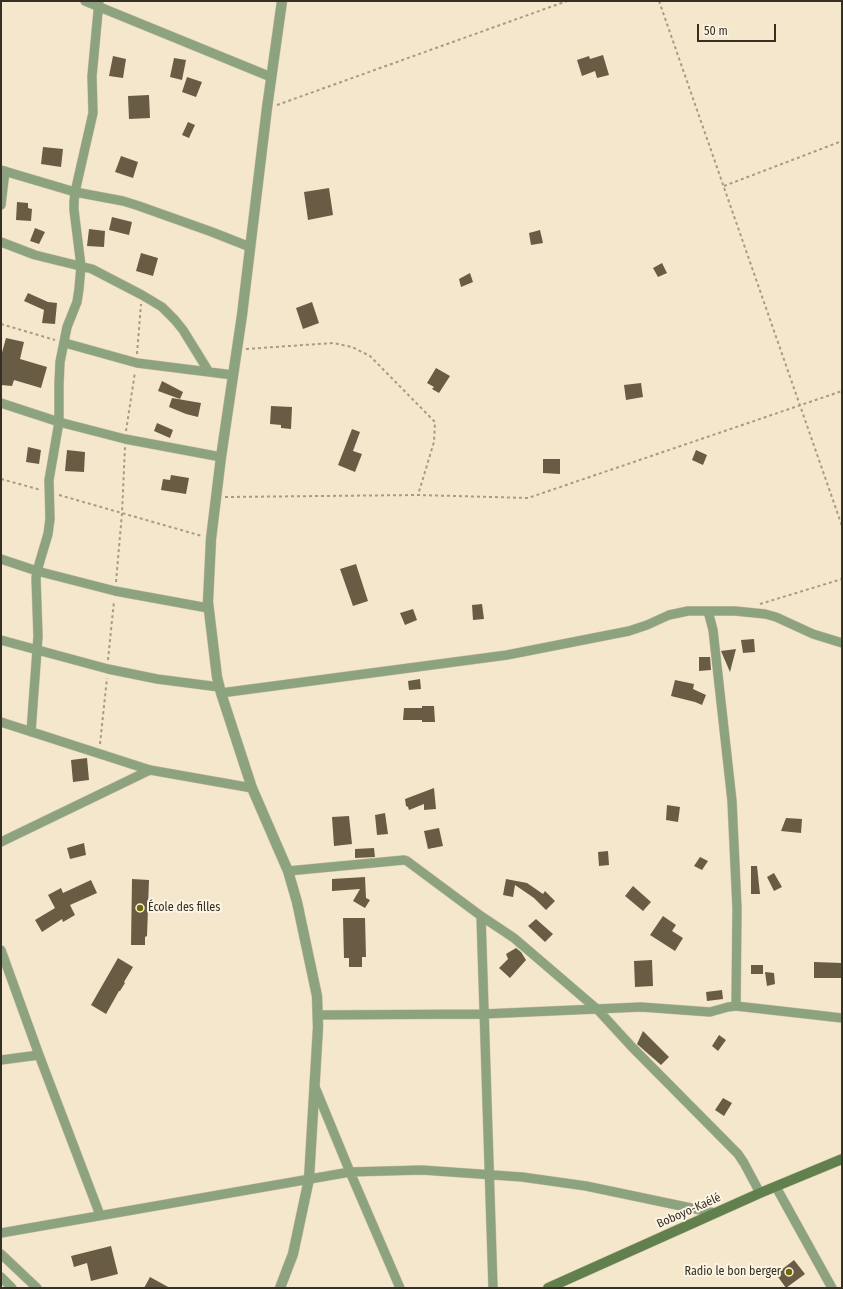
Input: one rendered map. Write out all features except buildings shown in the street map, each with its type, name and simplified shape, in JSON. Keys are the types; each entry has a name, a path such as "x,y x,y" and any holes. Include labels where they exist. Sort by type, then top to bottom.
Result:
{"main road":[{"name":"Boboyo-Kaélé","path":"548,1288 760,1193 842,1159"}],"street":[{"path":"85,1 98,4 271,77"},
{"path":"280,1288 293,1254 309,1179 315,1087 318,1014 317,996 297,902 288,871 252,788 220,690 208,608 211,539 216,497 282,1"},
{"path":"31,732 38,636 36,586 37,571 48,534 50,519 49,480 59,422 59,371 67,327 77,302 79,289 81,266 74,210 75,192 94,106 92,76 98,4"},
{"path":"1,205 3,171 75,192 122,200 250,247"},
{"path":"1,242 35,255 92,269 162,307 175,320 209,372"},
{"path":"65,343 137,363 233,374"},
{"path":"1,403 59,422 125,439 221,457"},
{"path":"1,559 37,571 115,591 208,608"},
{"path":"1,640 108,669 220,690 507,655 629,631 678,612 688,611 735,611 765,614 776,617 813,634 842,643"},
{"path":"708,611 713,630 732,801 737,900 736,1006"},
{"path":"1,722 150,770 252,788"},
{"path":"1,842 150,770"},
{"path":"288,871 404,860 514,938 598,1010 632,1047 738,1154 760,1193"},
{"path":"481,916 493,1288"},
{"path":"1,950 39,1055 100,1214"},
{"path":"318,1014 484,1014 641,1007 710,1012 728,1006 736,1006 842,1018"},
{"path":"1,1060 39,1055"},
{"path":"315,1087 400,1288"},
{"path":"1,1233 100,1214 350,1172 422,1170 522,1177 586,1186 715,1213"},
{"path":"776,1187 832,1288"},
{"path":"1,1254 37,1288"},
{"path":"1,1277 12,1288"}],"path":[{"path":"267,108 567,1"},
{"path":"659,1 842,526"},
{"path":"724,186 842,141"},
{"path":"100,753 122,514 125,439 137,363 142,295"},
{"path":"1,324 65,343"},
{"path":"236,350 333,343 352,347 370,356 435,422 434,442 418,495"},
{"path":"216,497 418,495 528,498 842,390"},
{"path":"1,479 211,539"},
{"path":"758,604 842,579"}],"place":[{"name":"École des filles","path":"140,908"},
{"name":"Radio le bon berger","path":"789,1272"}]}
